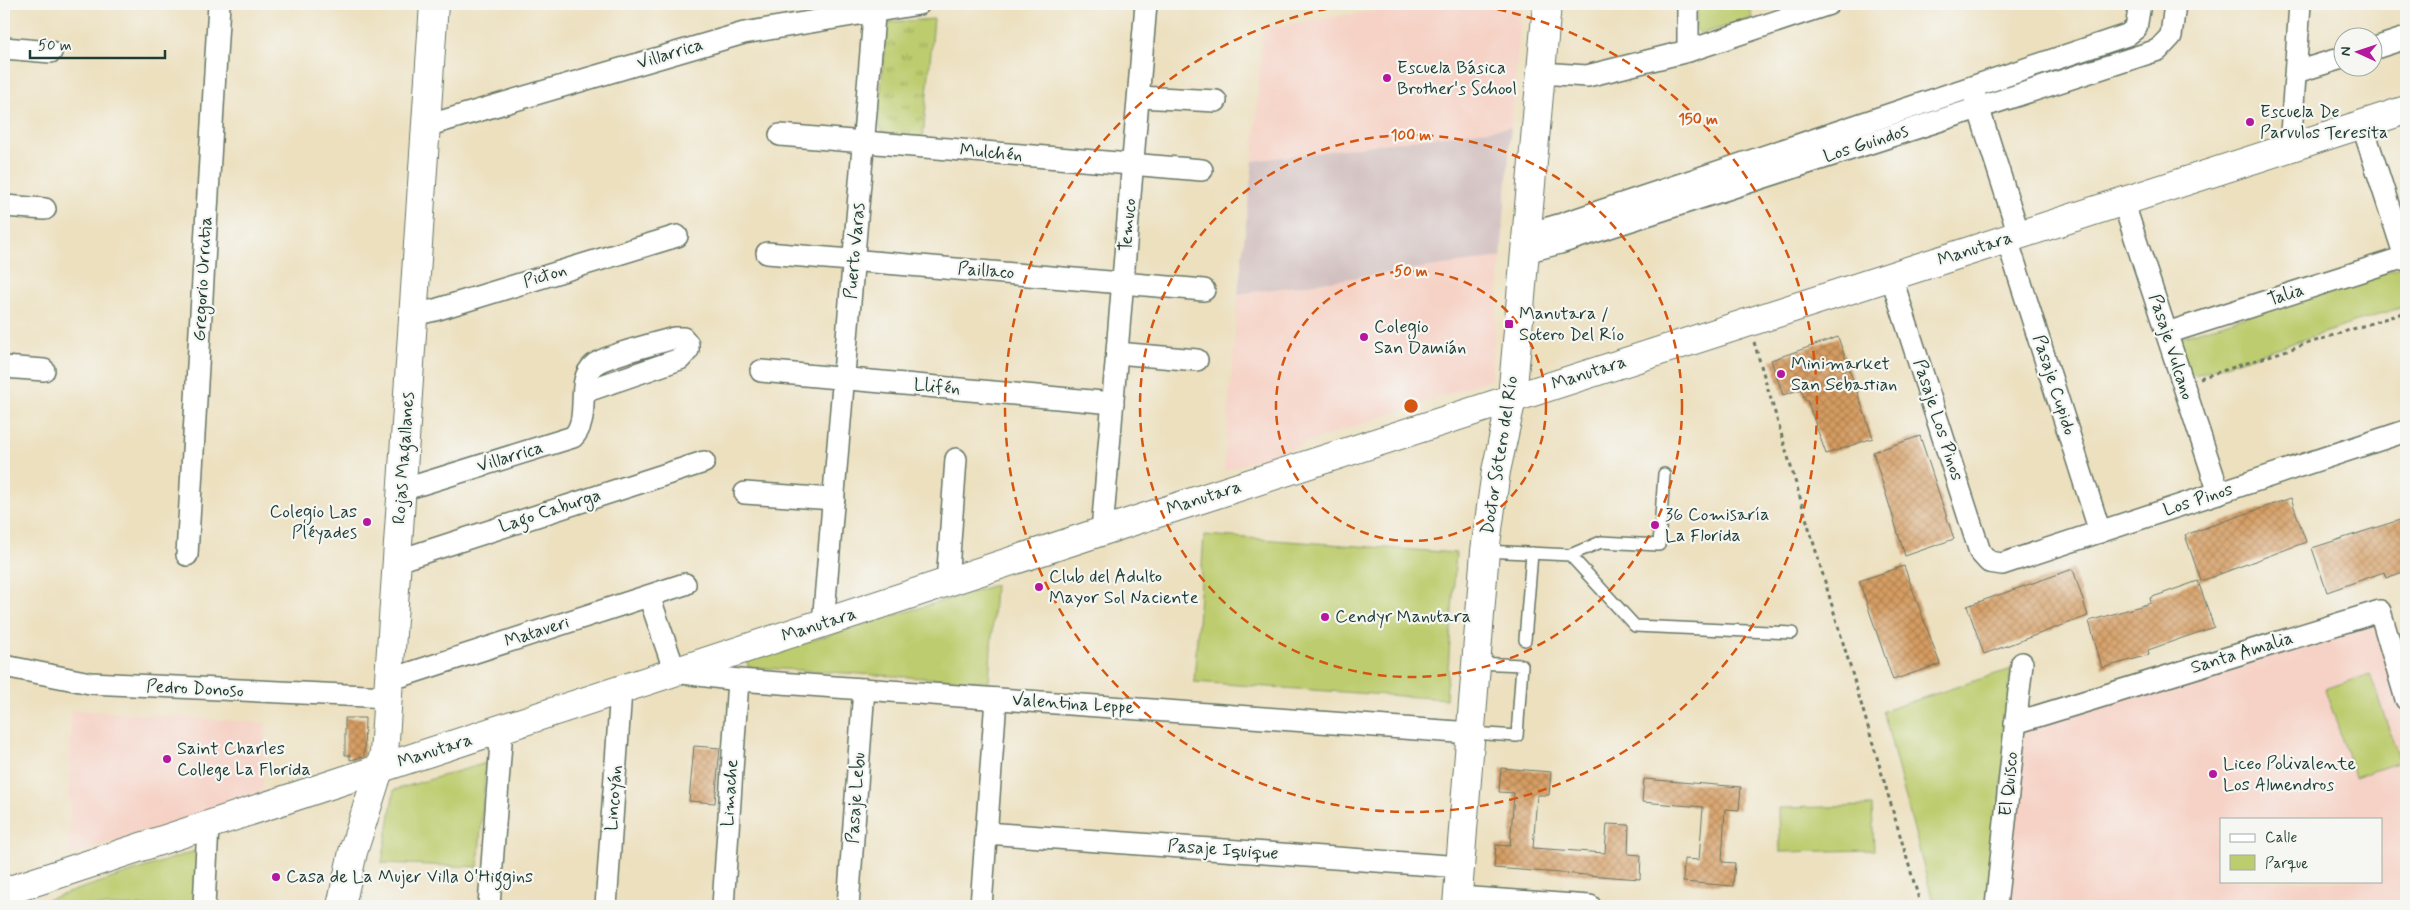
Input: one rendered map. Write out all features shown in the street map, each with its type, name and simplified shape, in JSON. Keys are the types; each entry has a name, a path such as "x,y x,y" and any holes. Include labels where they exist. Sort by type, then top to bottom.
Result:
{"main road":[{"name":"Rojas Magallanes","path":"341,906 353,852 384,754 434,4"},
{"name":"Doctor Sótero del Río","path":"1458,902 1485,551 1496,471 1512,398 1546,4"},
{"name":"Manutara","path":"4,892 824,624 1102,531 2406,110"}],"street":[{"name":"Gregorio Urrutia","path":"188,555 219,4"},
{"name":"Villarrica","path":"426,126 726,37 875,6 918,4"},
{"name":"Temuco","path":"1102,531 1146,4"},
{"path":"1688,4 1688,51"},
{"path":"1540,73 1588,76 1688,51 1829,4"},
{"name":"Los Guindos","path":"1526,243 1971,87 2127,35 2136,28 2140,4"},
{"name":"Los Guindos","path":"1526,243 1570,240 2158,50 2171,36 2176,4"},
{"path":"2290,148 2300,4"},
{"name":"Puerto Varas","path":"824,624 875,6"},
{"path":"2382,46 2406,38"},
{"path":"4,48 51,52"},
{"path":"2296,72 2332,61"},
{"name":"Pasaje Cupido","path":"1971,87 2100,532"},
{"path":"1139,97 1216,101"},
{"path":"2362,124 2406,258"},
{"name":"Mulchén","path":"780,135 1202,170"},
{"name":"Pasaje Vulcano","path":"2123,201 2219,493"},
{"path":"4,206 45,209"},
{"name":"Picton","path":"413,315 677,236"},
{"name":"Paillaco","path":"767,253 1204,290"},
{"name":"Talia","path":"2167,333 2406,258"},
{"name":"Pasaje Los Pinos","path":"1891,276 1980,552 1989,562"},
{"path":"1117,352 1197,360"},
{"path":"4,367 44,370"},
{"name":"Llifén","path":"761,371 1113,403"},
{"name":"Villarrica","path":"402,490 573,437 580,426 584,392"},
{"name":"Los Pinos","path":"1989,562 2002,564 2406,431"},
{"path":"947,583 956,459"},
{"name":"Lago Caburga","path":"397,561 704,462"},
{"path":"745,493 834,499"},
{"name":"Mataveri","path":"389,689 685,584"},
{"path":"649,596 675,672"},
{"name":"Santa Amalia","path":"2016,723 2380,611 2406,699"},
{"name":"El Quisco","path":"1996,906 2022,663"},
{"name":"Pedro Donoso","path":"4,666 90,683 389,689"},
{"name":"Valentina Leppe","path":"675,672 738,680 1471,733"},
{"name":"Limache","path":"723,906 738,680"},
{"name":"Pasaje Lebu","path":"848,906 864,689"},
{"name":"Lincoyán","path":"606,906 621,690"},
{"path":"981,906 996,699"},
{"path":"489,906 502,729"},
{"path":"204,906 208,826"},
{"name":"Pasaje Iquique","path":"986,833 1461,867"},
{"path":"1458,902 1590,906"}],"lane":[{"path":"1485,551 1570,555 1601,542 1659,545 1664,474"},
{"path":"1525,640 1532,553"},
{"path":"1570,555 1635,626 1792,634"},
{"path":"1471,733 1517,736 1518,727 1522,665 1476,664"}],"path":[{"path":"2184,384 2406,312"},
{"path":"1748,322 1921,906"}],"shaded area":[{"name":"Escuela Básica Brother's School","path":"1419,4 1522,4 1511,127 1253,161 1263,28"},
{"path":"1511,127 1501,257 1238,294 1253,161"},
{"name":"Colegio San Damián","path":"1501,257 1491,379 1224,471 1238,294"},
{"name":"Liceo Polivalente Los Almendros","path":"2373,623 2406,727 2406,906 2007,906 2025,729"},
{"name":"Saint Charles College La Florida","path":"71,710 266,723 262,796 69,855"}],"green space":[{"path":"1698,4 1748,4 1753,18 1701,34 1695,28"},
{"path":"934,19 923,137 883,133 878,123 886,27 891,22"},
{"path":"2401,267 2406,284 2406,306 2195,375 2190,373 2177,338"},
{"name":"Cendyr Manutara","path":"1204,535 1456,553 1446,699 1194,682"},
{"path":"995,585 989,682 748,667 747,660"},
{"path":"2011,669 1992,906 1934,906 1883,711"},
{"path":"2370,674 2400,762 2355,777 2325,689"},
{"path":"486,763 478,867 382,863 394,790"},
{"path":"1872,806 1874,850 1780,852 1779,808"},
{"path":"198,850 196,906 28,906"}],"building":[{"path":"1838,337 1873,438 1826,454 1807,400 1805,400 1801,389 1783,395 1771,360"},
{"path":"1920,436 1954,539 1905,556 1873,452"},
{"path":"2291,498 2306,542 2201,581 2185,535"},
{"path":"2406,518 2406,571 2386,578 2384,572 2327,592 2312,548"},
{"path":"1904,566 1940,664 1893,680 1859,581"},
{"path":"2073,569 2088,616 1984,654 1967,606"},
{"path":"2198,581 2214,627 2148,650 2149,655 2102,668 2089,621 2151,603 2150,598"},
{"path":"345,718 365,718 364,757 350,760 350,755 345,755"},
{"path":"694,746 720,748 715,803 689,801"},
{"path":"1501,768 1551,772 1549,795 1537,795 1533,848 1605,853 1607,824 1629,825 1628,854 1641,855 1640,879 1494,868 1496,845 1510,846 1514,793 1499,792"},
{"path":"1644,779 1741,787 1739,810 1725,809 1722,862 1735,863 1733,886 1683,882 1684,859 1699,860 1703,807 1642,802"}],"place":[{"name":"Escuela Básica Brother's School","path":"1387,78"},
{"name":"Escuela De Parvulos Teresita","path":"2250,122"},
{"name":"Manutara / Sotero Del Río","path":"1509,324"},
{"name":"Colegio San Damián","path":"1364,337"},
{"name":"Minimarket San Sebastian","path":"1781,374"},
{"name":"Colegio Las Pléyades","path":"367,522"},
{"name":"36 Comisaría La Florida","path":"1655,525"},
{"name":"Club del Adulto Mayor Sol Naciente","path":"1039,587"},
{"name":"Cendyr Manutara","path":"1325,617"},
{"name":"Saint Charles College La Florida","path":"167,759"},
{"name":"Liceo Polivalente Los Almendros","path":"2213,774"},
{"name":"Casa de La Mujer Villa O'Higgins","path":"276,877"}]}
